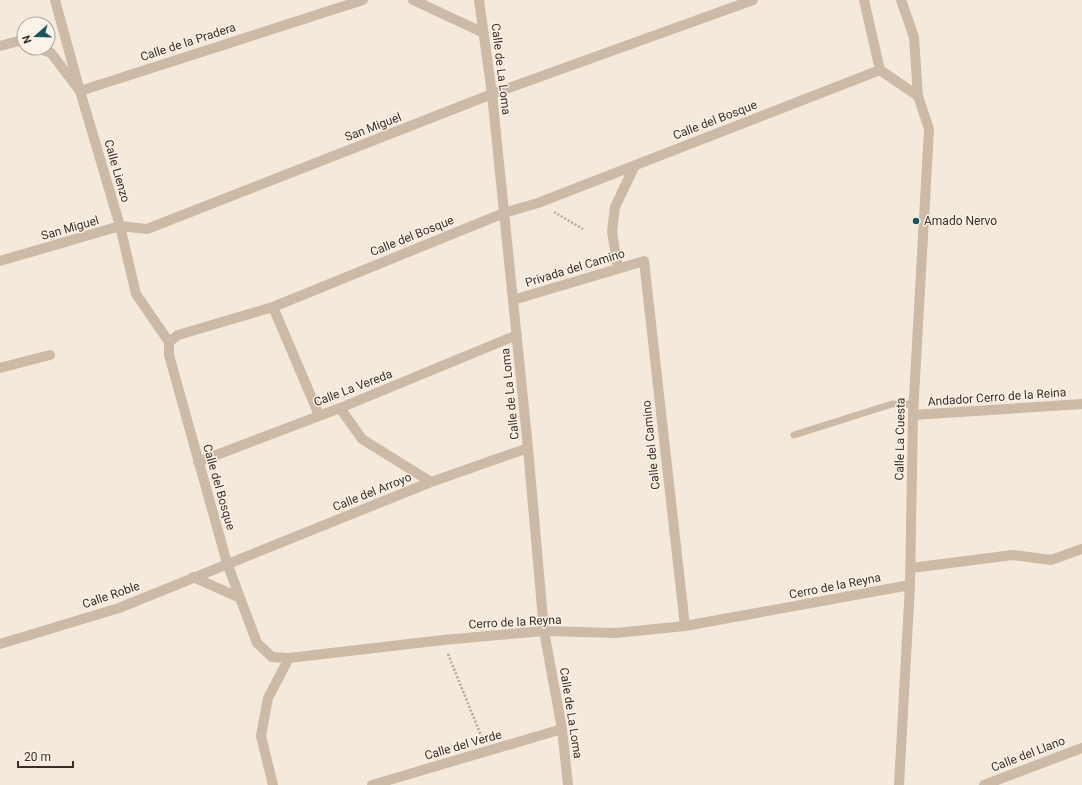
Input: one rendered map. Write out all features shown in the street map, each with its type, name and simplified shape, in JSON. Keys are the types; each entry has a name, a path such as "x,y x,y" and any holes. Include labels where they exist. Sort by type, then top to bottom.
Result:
{"street":[{"name":"Calle Lienzo","path":"56,0 80,91 120,226 136,294 169,342"},
{"name":"Calle de la Pradera","path":"80,91 363,0"},
{"path":"413,0 484,34"},
{"name":"Calle de La Loma","path":"479,0 492,94 517,335 544,631 562,729 568,785"},
{"name":"San Miguel","path":"0,261 120,226 147,229 492,94 753,0"},
{"path":"864,0 880,70 918,96"},
{"name":"Calle La Cuesta","path":"899,785 911,568 913,416 929,129 918,96 914,37 901,0"},
{"path":"0,46 16,42"},
{"path":"53,56 80,91"},
{"name":"Calle del Bosque","path":"227,563 198,462 170,355 169,342 178,335 273,307 504,213 538,203 880,70"},
{"path":"618,268 612,232 615,207 635,165"},
{"name":"Privada del Camino","path":"513,300 644,261"},
{"name":"Calle del Camino","path":"644,261 685,626"},
{"path":"273,307 319,415"},
{"name":"Calle La Vereda","path":"198,462 340,408 517,335"},
{"path":"0,368 50,355"},
{"name":"Andador Cerro de la Reina","path":"913,416 1082,404"},
{"path":"340,408 362,439 431,482"},
{"name":"Calle del Arroyo","path":"227,563 431,482 528,448"},
{"path":"911,568 1013,555 1052,560 1082,549"},
{"name":"Cerro de la Reyna","path":"227,563 257,643 272,657 289,658 443,640 544,631 616,633 685,626 910,585"},
{"name":"Calle Roble","path":"0,644 118,608 227,563"},
{"path":"193,578 240,598"},
{"path":"273,785 261,736 268,698 289,658"},
{"name":"Calle del Verde","path":"372,785 562,729"},
{"name":"Calle del Llano","path":"984,785 1082,748"}],"lane":[{"path":"794,435 892,404 914,404"}],"path":[{"path":"538,203 583,229"},
{"path":"443,640 487,752"}],"place":[{"name":"Amado Nervo","path":"916,221"}]}
